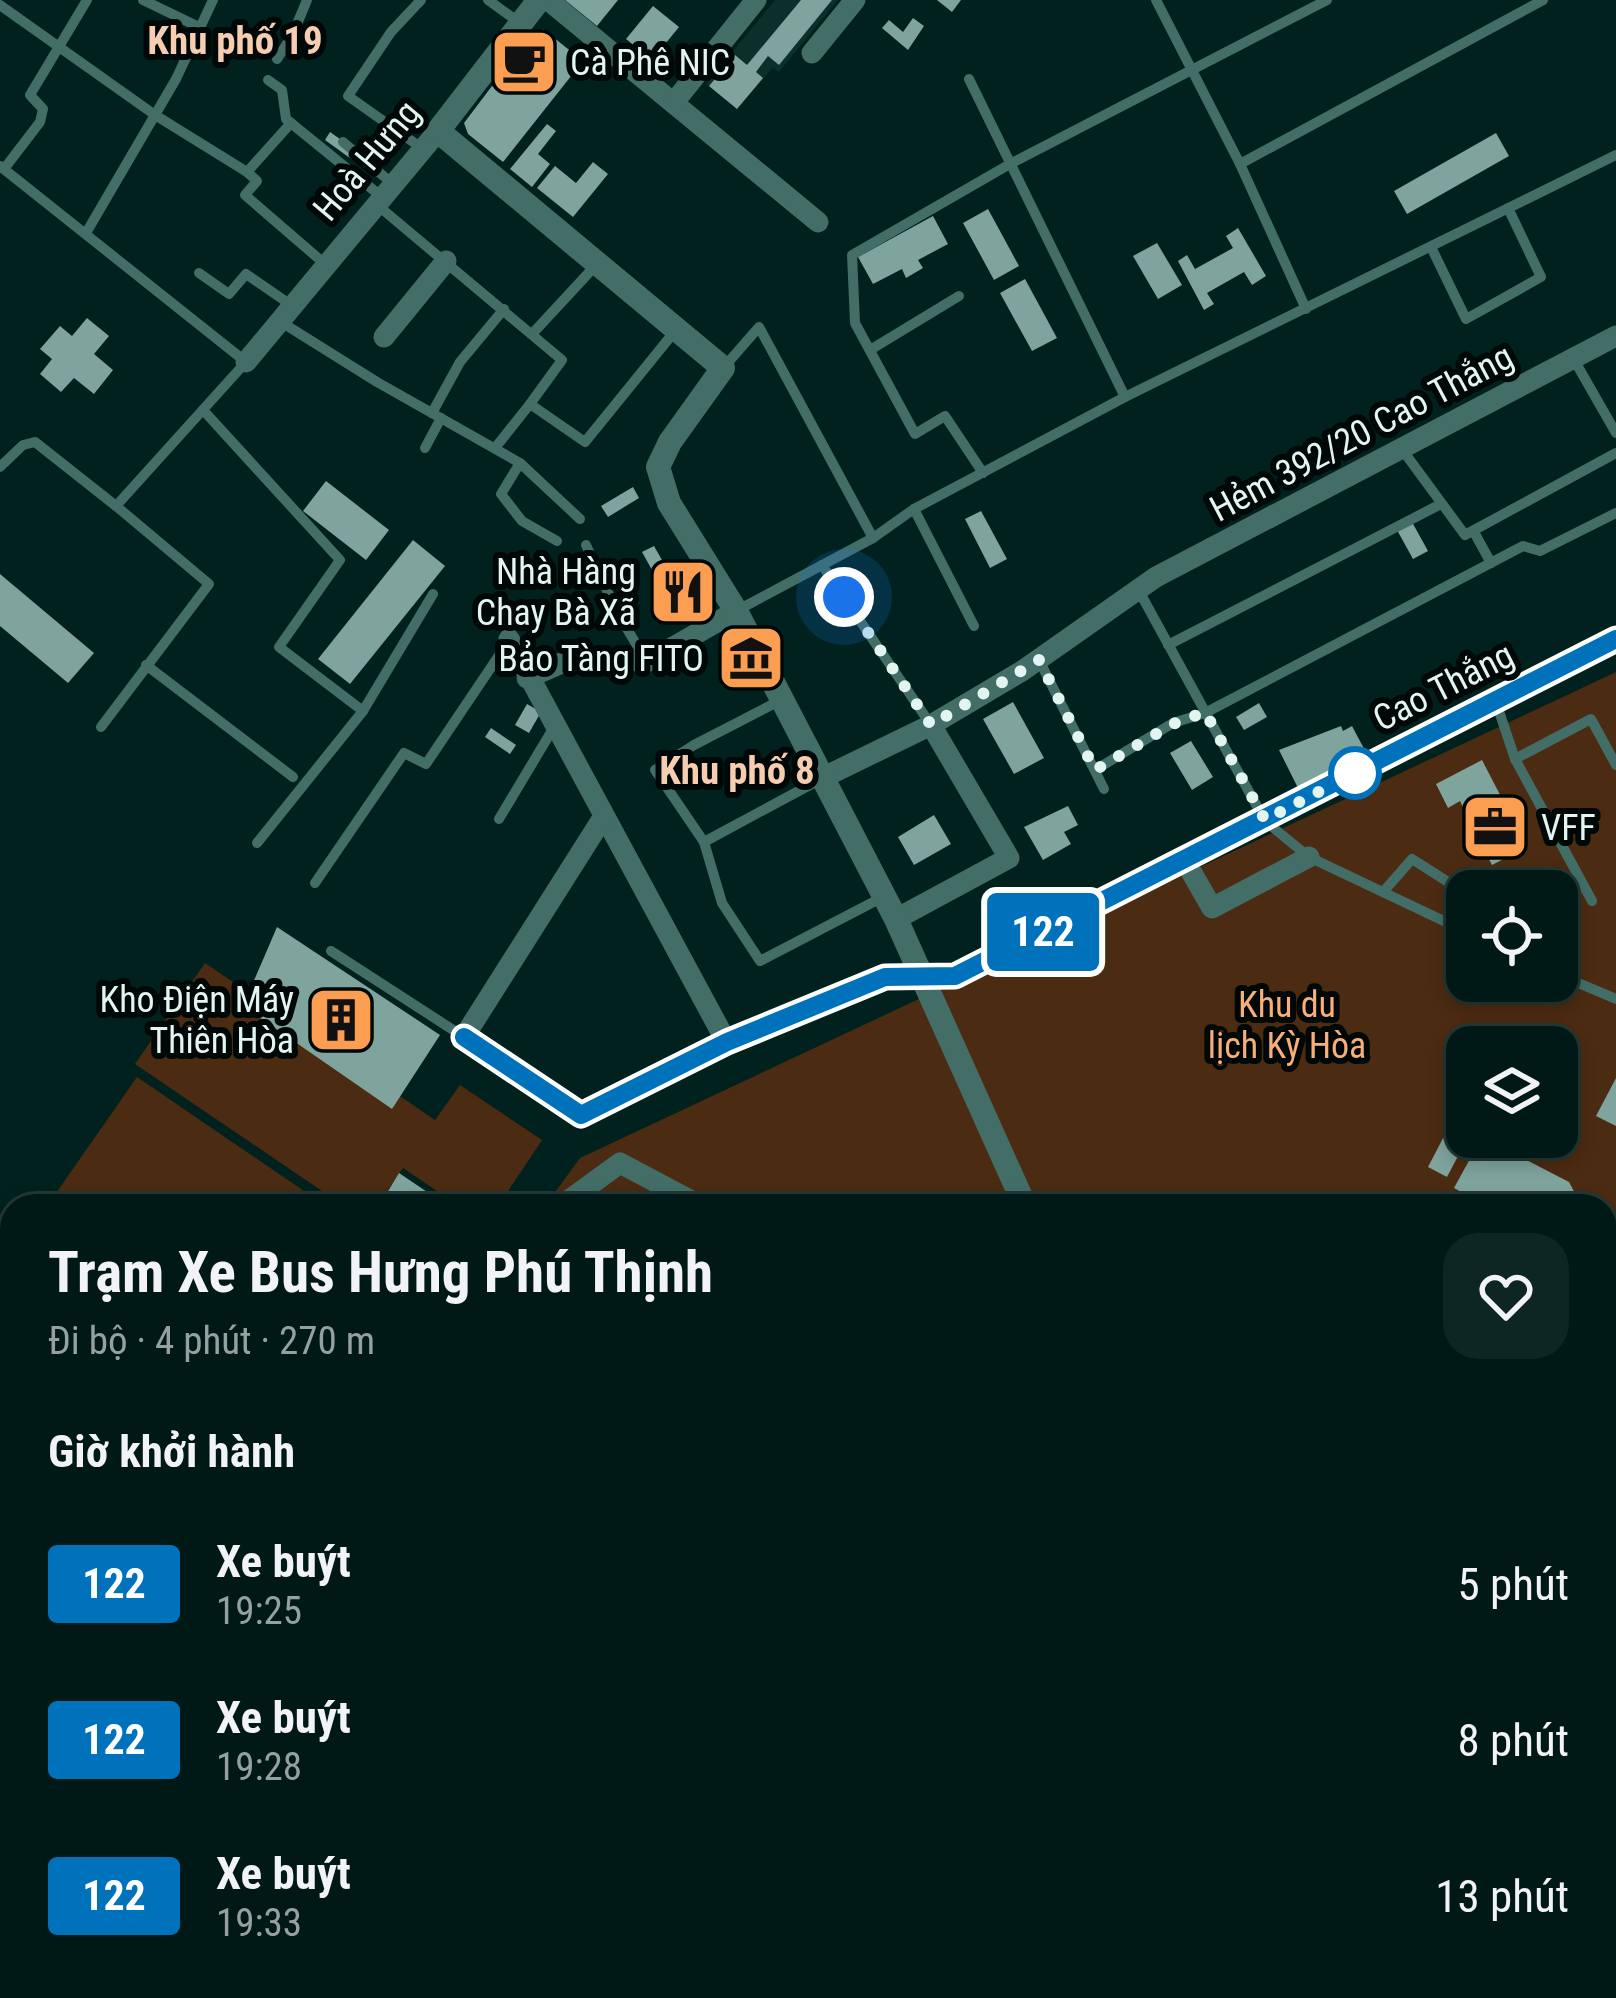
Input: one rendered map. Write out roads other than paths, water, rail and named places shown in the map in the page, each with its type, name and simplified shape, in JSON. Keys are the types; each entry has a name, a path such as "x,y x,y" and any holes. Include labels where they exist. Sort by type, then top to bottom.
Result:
{"street":[{"name":"Hoà Hưng","path":"246,362 430,140 538,0"},
{"path":"548,0 818,222"},
{"path":"675,101 756,0"},
{"path":"812,52 855,0"},
{"path":"430,140 598,263 723,368 658,466 669,503 736,611 889,908 1020,1194"},
{"path":"384,337 446,261"},
{"name":"Hẻm 392/20 Cao Thắng","path":"823,778 931,725 1039,660 1156,577 1616,336"},
{"path":"527,678 580,655 647,662 736,611"},
{"path":"509,639 727,1042"},
{"name":"Cao Thắng","path":"464,1037 581,1115 727,1042 885,977 955,976 1495,699 1614,643"},
{"path":"889,908 1009,858 931,725"},
{"path":"464,1037 604,816"},
{"path":"1185,861 1212,908 1309,857"},
{"path":"577,1194 620,1163 678,1194"}],"lane":[{"path":"87,0 30,95 43,109 40,122 2,168 246,362 116,506"},
{"path":"143,0 201,28"},
{"path":"86,233 155,115 213,0"},
{"path":"278,59 307,0"},
{"path":"421,0 391,32 347,96 430,140"},
{"path":"488,0 520,23"},
{"path":"1156,0 1240,164 1306,309"},
{"path":"983,473 945,416 915,434 855,323 852,255 1010,164 1327,0"},
{"path":"1240,164 1544,0"},
{"path":"0,5 155,115 247,172 257,181 245,195 326,265"},
{"path":"268,80 282,90 290,123 384,195"},
{"path":"969,80 1125,397"},
{"path":"247,172 290,123"},
{"path":"343,142 384,195 446,261 562,360 494,448"},
{"path":"736,611 1125,397 1616,155"},
{"path":"1431,247 1466,319 1541,277 1508,208"},
{"path":"533,333 598,263"},
{"path":"200,273 229,294 246,274 287,314 436,416 520,463 580,519"},
{"path":"870,350 959,296"},
{"path":"425,448 460,362 504,309"},
{"path":"723,368 759,327 873,538"},
{"path":"530,404 585,442 676,329"},
{"path":"1573,358 1616,433"},
{"path":"202,410 340,560 279,647 363,711"},
{"path":"0,466 23,445 35,442 209,584 101,727"},
{"path":"1401,448 1465,535 1616,453"},
{"path":"520,463 501,494 522,521 556,541"},
{"path":"1168,645 1439,505"},
{"path":"914,509 974,626"},
{"path":"1095,770 1173,724 1205,712 1523,547 1540,551 1616,513"},
{"path":"1474,532 1491,563"},
{"path":"586,545 647,662"},
{"path":"823,565 931,725"},
{"path":"1139,591 1265,820 1309,857 1446,922"},
{"path":"257,843 363,711 433,593"},
{"path":"315,883 404,753 426,764 509,639"},
{"path":"1039,660 1104,789"},
{"path":"146,665 293,777"},
{"path":"1495,699 1515,758 1592,902"},
{"path":"781,700 655,770 704,842 722,903 760,961 889,908"},
{"path":"1515,758 1591,719 1616,765"},
{"path":"499,819 554,727"},
{"path":"704,842 823,778"},
{"path":"1384,891 1412,859 1446,881"},
{"path":"332,951 464,1037"},
{"path":"1578,983 1616,999"}],"place":[{"name":"Cà Phê NIC","path":"524,62"},
{"name":"Nhà Hàng Chay Bà Xã","path":"683,592"},
{"name":"Bảo Tàng FITO","path":"751,658"},
{"name":"VFF","path":"1495,827"},
{"name":"Kho Điện Máy Thiên Hòa","path":"341,1020"}],"district":[{"name":"Khu phố 19","path":"235,40"},
{"name":"Khu phố 8","path":"737,770"}],"park label":[{"name":"Khu du lịch Kỳ Hòa","path":"1287,1024"}]}
